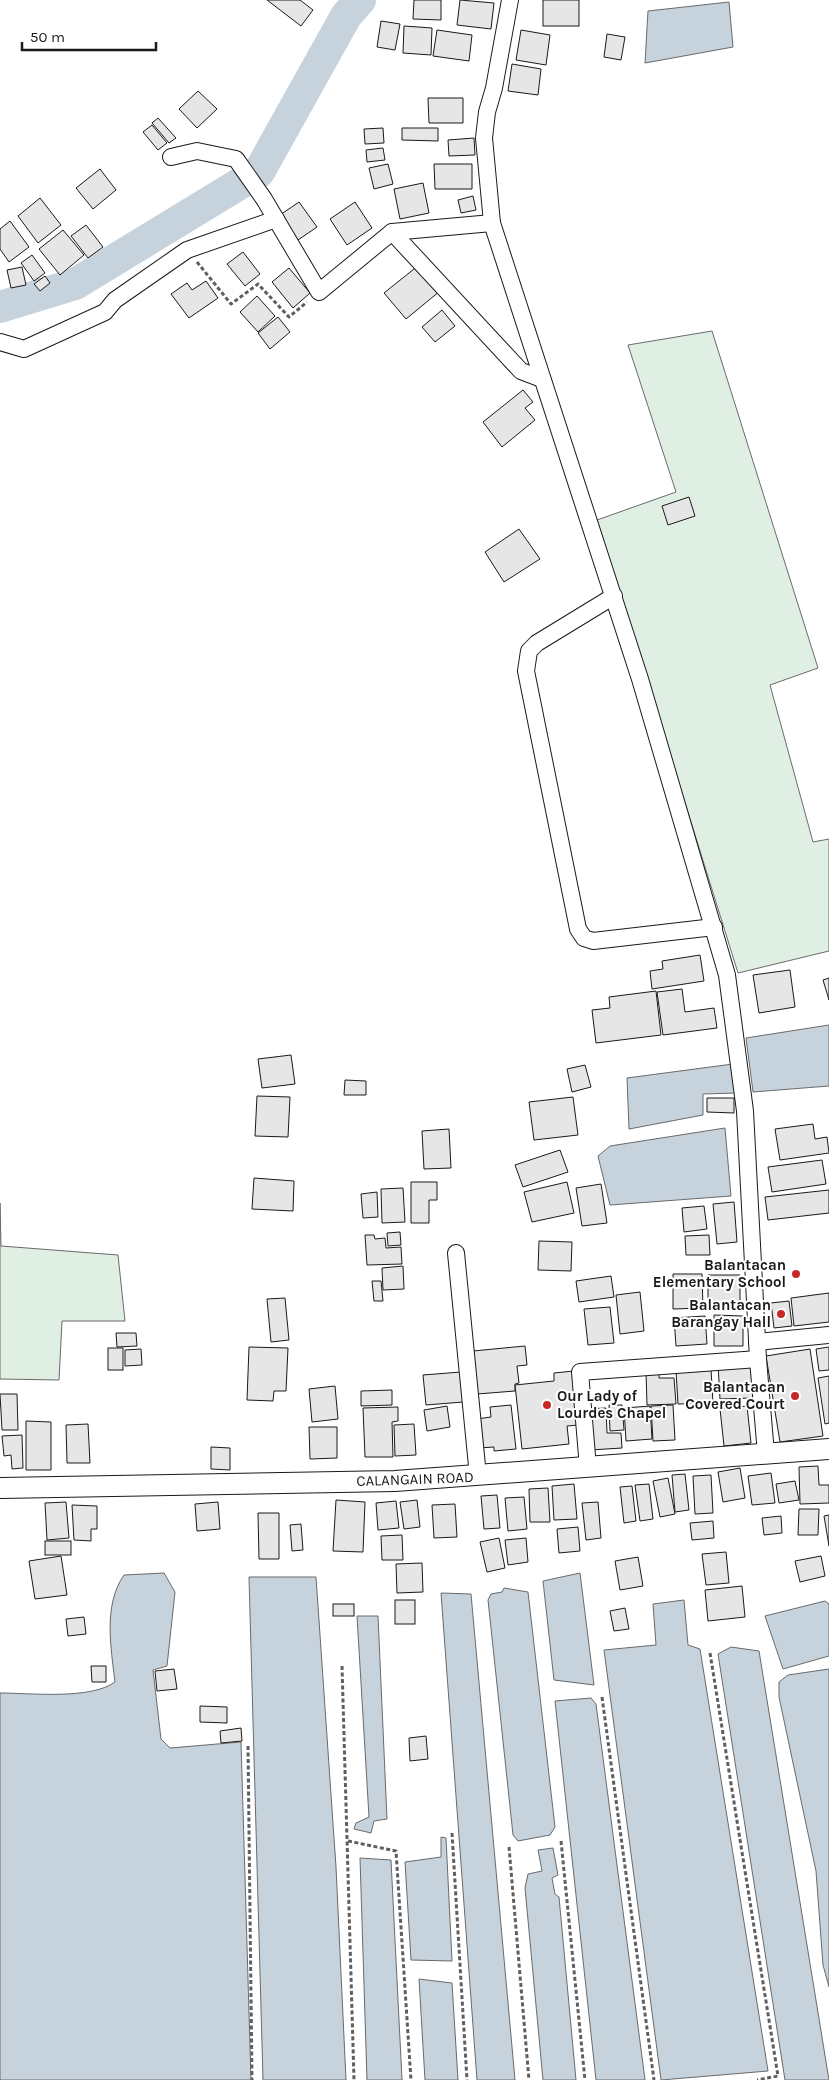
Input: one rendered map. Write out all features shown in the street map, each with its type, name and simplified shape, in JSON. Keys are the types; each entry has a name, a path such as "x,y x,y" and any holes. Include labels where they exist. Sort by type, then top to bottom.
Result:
{"street":[{"path":"510,0 494,88 487,112 484,138 492,224 614,596 727,975 745,1112 758,1350 766,1454"},
{"path":"171,157 197,151 236,159 276,218 319,292 392,232 492,224"},
{"path":"0,342 24,349 105,312 115,300 187,250 276,218"},
{"path":"392,232 521,371 542,379"},
{"path":"614,596 536,643 528,651 526,671 578,929 584,938 593,941 714,927"},
{"path":"456,1253 478,1476"},
{"path":"588,1468 580,1372 758,1350 829,1335"},
{"name":"CALANGAIN ROAD","path":"0,1488 395,1481 829,1449"}],"path":[{"path":"187,250 231,304 258,284 289,317 319,292"},
{"path":"710,1653 778,2078 757,2080"},
{"path":"342,1666 354,2080"},
{"path":"602,1697 654,2080"},
{"path":"248,1746 252,2080"},
{"path":"452,1833 466,2080"},
{"path":"348,1841 396,1851 411,2080"},
{"path":"561,1841 585,2080"},
{"path":"509,1847 529,2080"}],"green space":[{"path":"712,331 818,668 770,685 813,842 829,839 829,951 738,973 597,520 676,492 628,345"},
{"path":"0,1203 1,1246 118,1255 125,1321 62,1321 59,1380 0,1379"}],"shaded area":[{"path":"729,2 733,47 645,63 648,11"},
{"path":"829,1025 829,1086 753,1092 746,1038"},
{"path":"733,1064 736,1093 703,1094 703,1115 629,1129 627,1078"},
{"path":"725,1128 731,1196 610,1205 598,1156 610,1146"},
{"path":"164,1573 175,1592 167,1666 153,1670 161,1739 170,1748 241,1742 251,2080 0,2080 0,1693 76,1693 104,1688 115,1682 110,1627 113,1600 117,1587 124,1575"},
{"path":"580,1573 594,1685 554,1680 543,1581"},
{"path":"249,1577 316,1577 336,1867 346,2080 263,2080"},
{"path":"504,1588 528,1592 555,1827 550,1835 518,1841 513,1835 488,1600 491,1594 502,1592"},
{"path":"441,1593 471,1594 515,2080 477,2080"},
{"path":"684,1600 688,1645 700,1649 768,2071 661,2080 604,1650 656,1645 653,1604"},
{"path":"825,1601 829,1604 829,1656 783,1669 765,1616"},
{"path":"357,1616 378,1616 387,1819 374,1821 371,1833 354,1829 356,1823 369,1817"},
{"path":"731,1647 759,1651 829,2080 785,2080 718,1654"},
{"path":"829,1669 829,1987 823,1965 816,1871 779,1697 779,1682 788,1675"},
{"path":"591,1698 596,1704 645,2080 596,2080 555,1701"},
{"path":"441,1837 446,1838 452,1961 411,1960 405,1862 441,1857"},
{"path":"553,1848 558,1875 552,1878 555,1894 559,1897 576,2080 543,2080 525,1888 528,1874 542,1871 538,1850"},
{"path":"360,1858 391,1860 402,2080 367,2080"},
{"path":"419,1979 452,1983 458,2080 425,2080"}],"building":[{"path":"267,0 300,0 313,10 301,26"},
{"path":"414,0 441,0 441,20 413,19"},
{"path":"460,0 494,3 491,29 457,25"},
{"path":"543,0 579,0 579,26 543,26"},
{"path":"381,21 400,24 395,50 377,47"},
{"path":"404,26 432,28 431,55 403,53"},
{"path":"437,30 472,35 469,61 433,56"},
{"path":"521,30 550,35 546,65 516,60"},
{"path":"607,34 625,37 621,60 604,57"},
{"path":"512,64 541,69 538,95 508,91"},
{"path":"198,91 217,109 197,128 179,109"},
{"path":"428,98 463,98 463,123 429,123"},
{"path":"158,118 176,138 169,143 152,123"},
{"path":"152,125 167,143 158,150 143,132"},
{"path":"383,128 384,143 365,144 364,129"},
{"path":"402,128 438,128 438,141 402,140"},
{"path":"474,138 475,155 449,156 448,140"},
{"path":"383,148 385,160 367,162 366,150"},
{"path":"388,164 393,184 374,189 369,168"},
{"path":"434,164 472,164 472,189 435,189"},
{"path":"100,169 116,190 93,209 76,188"},
{"path":"423,183 429,213 400,219 394,189"},
{"path":"473,196 476,210 461,213 458,200"},
{"path":"40,198 61,225 38,243 18,216"},
{"path":"299,202 317,227 298,240 280,215"},
{"path":"355,202 372,228 347,245 330,219"},
{"path":"10,221 29,247 9,262 0,249 0,229"},
{"path":"86,225 103,247 88,258 71,236"},
{"path":"63,230 84,255 60,275 39,249"},
{"path":"243,252 260,274 245,286 227,264"},
{"path":"32,255 45,273 34,281 21,263"},
{"path":"419,265 440,291 406,319 384,293"},
{"path":"22,267 26,285 11,288 7,270"},
{"path":"289,268 310,293 293,308 272,282"},
{"path":"45,276 50,283 40,291 34,284"},
{"path":"206,281 218,298 189,318 171,294 187,283 192,290"},
{"path":"257,296 275,316 258,332 240,312"},
{"path":"442,310 455,326 435,342 422,327"},
{"path":"278,317 290,332 270,349 258,333"},
{"path":"523,390 533,402 525,408 535,420 502,447 483,422"},
{"path":"689,497 695,516 668,525 662,506"},
{"path":"519,529 540,559 504,582 485,552"},
{"path":"700,955 704,981 652,989 650,971 663,969 662,961"},
{"path":"790,970 795,1007 759,1013 753,975"},
{"path":"829,978 829,1000 823,980"},
{"path":"682,989 685,1012 714,1008 717,1028 663,1035 657,992"},
{"path":"656,991 661,1035 596,1043 592,1010 610,1008 609,997"},
{"path":"291,1055 295,1084 262,1088 258,1059"},
{"path":"585,1065 591,1087 572,1092 567,1069"},
{"path":"345,1080 366,1081 366,1095 344,1095"},
{"path":"257,1096 290,1097 288,1137 255,1136"},
{"path":"573,1097 578,1135 534,1140 529,1102"},
{"path":"707,1098 734,1098 734,1113 707,1112"},
{"path":"813,1124 815,1139 827,1137 829,1153 780,1160 775,1129"},
{"path":"449,1129 451,1168 424,1169 422,1131"},
{"path":"560,1150 568,1172 523,1187 515,1165"},
{"path":"822,1160 826,1184 772,1192 768,1167"},
{"path":"254,1178 294,1181 293,1211 252,1209"},
{"path":"411,1182 437,1182 437,1200 429,1200 429,1223 411,1223"},
{"path":"567,1182 574,1213 532,1222 524,1192"},
{"path":"601,1184 607,1223 582,1226 576,1188"},
{"path":"403,1188 405,1222 382,1223 381,1189"},
{"path":"829,1190 829,1213 768,1220 765,1197"},
{"path":"377,1192 378,1217 363,1218 361,1194"},
{"path":"734,1202 737,1242 717,1244 713,1204"},
{"path":"704,1206 707,1229 684,1232 682,1208"},
{"path":"400,1232 401,1245 388,1246 387,1233"},
{"path":"365,1235 374,1235 375,1239 385,1238 386,1248 401,1247 402,1264 367,1265"},
{"path":"709,1235 710,1255 686,1255 685,1236"},
{"path":"539,1241 572,1242 571,1271 538,1270"},
{"path":"403,1266 404,1289 383,1290 382,1268"},
{"path":"673,1274 702,1274 703,1308 673,1309"},
{"path":"708,1275 740,1275 740,1307 708,1308"},
{"path":"611,1276 614,1297 579,1302 576,1281"},
{"path":"372,1281 381,1281 383,1301 374,1301"},
{"path":"640,1292 644,1331 620,1334 616,1295"},
{"path":"829,1293 829,1322 794,1326 791,1298"},
{"path":"285,1298 289,1340 271,1342 267,1299"},
{"name":"Balantacan Barangay Hall","path":"789,1301 792,1326 774,1328 771,1303"},
{"path":"610,1307 614,1343 588,1345 584,1309"},
{"path":"714,1315 743,1316 743,1346 714,1346"},
{"path":"705,1316 707,1344 676,1346 674,1318"},
{"path":"116,1333 136,1333 137,1346 117,1347"},
{"path":"525,1346 527,1365 517,1366 519,1383 515,1384 515,1391 477,1394 473,1351"},
{"path":"249,1347 288,1348 286,1391 274,1391 273,1401 247,1400"},
{"path":"829,1347 829,1370 819,1371 816,1349"},
{"path":"108,1348 123,1348 123,1370 108,1370"},
{"path":"141,1349 142,1365 125,1366 125,1350"},
{"name":"Balantacan Covered Court","path":"810,1349 823,1436 780,1442 766,1356"},
{"path":"751,1364 753,1398 720,1399 718,1365"},
{"path":"711,1369 713,1403 678,1404 676,1371"},
{"name":"Our Lady of Lourdes Chapel","path":"574,1371 579,1425 567,1426 569,1444 522,1449 515,1385 554,1381 554,1373"},
{"path":"461,1372 463,1402 426,1405 423,1375"},
{"path":"646,1372 659,1372 659,1378 674,1378 676,1404 647,1405"},
{"path":"829,1376 829,1423 825,1424 818,1378"},
{"path":"335,1386 338,1419 312,1422 309,1389"},
{"path":"392,1390 392,1405 361,1406 361,1391"},
{"path":"0,1394 17,1394 18,1430 2,1430"},
{"path":"511,1405 516,1449 494,1451 494,1447 479,1448 476,1419 491,1417 490,1407"},
{"path":"609,1405 622,1405 624,1430 610,1431"},
{"path":"673,1405 675,1440 653,1441 651,1406"},
{"path":"447,1406 450,1427 427,1431 424,1410"},
{"path":"650,1406 652,1439 626,1441 624,1408"},
{"path":"747,1406 751,1443 724,1446 720,1409"},
{"path":"398,1407 398,1421 392,1422 393,1457 365,1457 363,1408"},
{"path":"606,1408 607,1433 621,1433 622,1448 590,1450 587,1409"},
{"path":"26,1421 51,1422 51,1470 26,1470"},
{"path":"88,1424 90,1463 67,1463 66,1425"},
{"path":"414,1424 416,1455 395,1456 394,1425"},
{"path":"309,1427 337,1427 337,1458 310,1459"},
{"path":"22,1435 23,1468 12,1469 11,1455 4,1456 2,1436"},
{"path":"211,1447 230,1448 230,1470 211,1469"},
{"path":"818,1466 819,1485 829,1485 829,1503 800,1504 799,1467"},
{"path":"740,1468 745,1498 723,1502 718,1472"},
{"path":"771,1473 775,1503 752,1505 748,1476"},
{"path":"685,1474 689,1510 675,1512 672,1475"},
{"path":"711,1475 713,1513 695,1514 693,1476"},
{"path":"668,1478 675,1514 660,1517 653,1481"},
{"path":"795,1481 799,1500 779,1503 776,1484"},
{"path":"574,1484 577,1519 554,1520 552,1486"},
{"path":"649,1484 653,1519 640,1521 635,1485"},
{"path":"632,1486 636,1521 624,1523 620,1487"},
{"path":"548,1488 550,1522 530,1522 529,1489"},
{"path":"497,1495 500,1528 484,1529 481,1496"},
{"path":"524,1497 527,1529 508,1531 505,1498"},
{"path":"336,1500 365,1502 363,1552 333,1551"},
{"path":"417,1500 420,1527 404,1529 400,1502"},
{"path":"396,1501 399,1528 378,1530 376,1503"},
{"path":"66,1502 69,1538 47,1540 45,1503"},
{"path":"218,1502 220,1529 197,1531 195,1504"},
{"path":"598,1502 601,1538 586,1540 582,1503"},
{"path":"455,1504 457,1537 434,1538 432,1505"},
{"path":"72,1505 97,1506 97,1529 91,1529 91,1541 74,1540"},
{"path":"799,1509 819,1509 818,1535 798,1535"},
{"path":"258,1513 279,1513 279,1559 259,1559"},
{"path":"829,1515 829,1546 824,1516"},
{"path":"781,1516 782,1533 764,1535 762,1518"},
{"path":"713,1521 714,1538 692,1540 690,1523"},
{"path":"301,1524 303,1550 292,1551 290,1525"},
{"path":"578,1527 580,1551 559,1553 557,1529"},
{"path":"402,1535 403,1560 382,1560 381,1536"},
{"path":"499,1538 505,1568 487,1572 480,1542"},
{"path":"526,1538 528,1562 508,1565 505,1540"},
{"path":"45,1541 71,1541 71,1555 45,1555"},
{"path":"726,1552 729,1583 706,1585 702,1554"},
{"path":"61,1556 67,1595 35,1599 29,1561"},
{"path":"821,1556 825,1576 800,1582 795,1561"},
{"path":"638,1557 643,1586 620,1590 615,1561"},
{"path":"422,1563 423,1592 397,1593 396,1564"},
{"path":"742,1586 745,1617 708,1621 705,1590"},
{"path":"395,1600 415,1600 415,1624 395,1624"},
{"path":"333,1604 354,1604 354,1616 333,1616"},
{"path":"625,1608 629,1629 614,1631 610,1611"},
{"path":"84,1617 86,1634 68,1636 66,1619"},
{"path":"91,1666 106,1666 106,1682 92,1682"},
{"path":"174,1669 177,1689 157,1691 155,1671"},
{"path":"200,1706 227,1707 227,1723 200,1722"},
{"path":"241,1728 242,1741 221,1743 220,1731"},
{"path":"426,1736 428,1759 410,1761 409,1738"}],"waterway":[{"path":"0,307 75,284 259,172 346,16 360,0"}],"place":[{"name":"Balantacan Elementary School","path":"796,1274"},
{"name":"Balantacan Barangay Hall","path":"781,1314"},
{"name":"Balantacan Covered Court","path":"795,1396"},
{"name":"Our Lady of Lourdes Chapel","path":"547,1405"}]}
